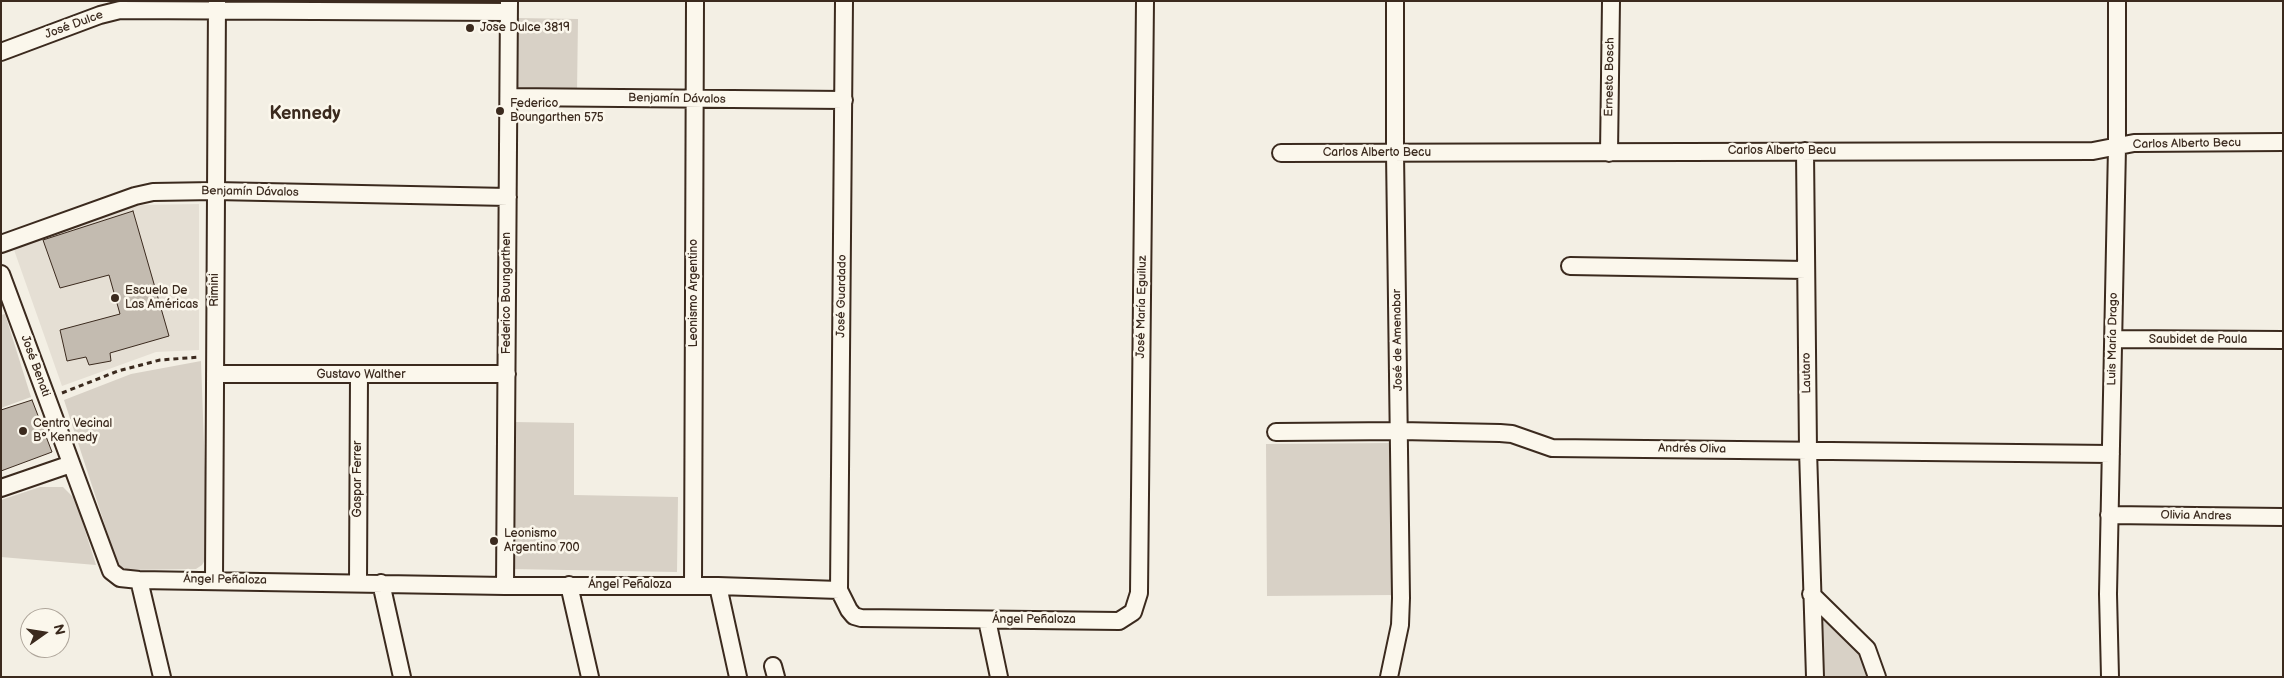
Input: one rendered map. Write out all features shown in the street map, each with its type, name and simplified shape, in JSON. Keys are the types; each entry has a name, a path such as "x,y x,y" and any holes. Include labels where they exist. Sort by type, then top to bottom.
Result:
{"street":[{"name":"Leonismo Argentino","path":"693,585 695,1"},
{"name":"José Guardado","path":"839,590 844,1"},
{"name":"José María Eguiluz","path":"1133,612 1139,593 1145,1"},
{"name":"José de Amenabar","path":"1389,677 1400,625 1400,431 1394,153 1395,1"},
{"name":"Ernesto Bosch","path":"1609,153 1611,1"},
{"name":"Luis María Drago","path":"2110,677 2108,594 2118,1"},
{"name":"José Dulce","path":"1,52 100,15 120,10 217,6 509,6"},
{"name":"Rimini","path":"214,579 217,6"},
{"name":"Federico Boungarthen","path":"505,586 509,6"},
{"name":"Benjamín Dávalos","path":"509,97 844,100"},
{"name":"Carlos Alberto Becu","path":"1281,153 2092,151 2134,143 2283,142"},
{"name":"Lautaro","path":"1805,151 1808,450 1814,677"},
{"name":"Benjamín Dávalos","path":"1,244 153,192 215,191 508,197"},
{"path":"1570,266 1806,270"},
{"name":"José Benati","path":"1,274 5,295 47,399 111,571"},
{"name":"Saubidet de Paula","path":"2113,339 2283,340"},
{"name":"Gustavo Walther","path":"215,374 507,374"},
{"name":"Gaspar Ferrer","path":"358,583 359,375"},
{"name":"Andrés Oliva","path":"1276,432 1400,431 1500,433 1512,434 1552,448 2110,454"},
{"path":"1,488 71,464"},
{"name":"Olivia Andres","path":"2109,515 2283,517"},
{"name":"Ángel Peñaloza","path":"111,571 120,578 139,580 214,579 505,586 693,585 839,590 849,610 854,616 861,618 1119,621 1133,612"},
{"path":"139,580 162,677"},
{"path":"382,583 402,677"},
{"path":"569,585 590,677"},
{"path":"718,586 738,677"},
{"path":"1811,594 1867,649 1877,677"},
{"path":"986,620 999,677"}],"path":[{"path":"47,399 118,371 160,360 215,356"}],"shaded area":[{"path":"517,18 578,19 577,92 515,90"},
{"name":"Escuela De Las Américas","path":"199,204 199,350 156,352 62,386 13,247 135,205"},
{"path":"5,314 31,397 1,408 1,315"},
{"path":"201,361 208,555 202,565 196,569 127,570 119,565 115,556 64,400 131,374"},
{"path":"514,422 574,423 574,495 678,497 677,572 512,569"},
{"path":"1390,443 1392,595 1267,596 1266,444"},
{"path":"40,487 63,487 75,499 96,565 1,557 1,500"},
{"path":"1814,609 1868,663 1870,677 1823,677"}],"building":[{"path":"133,211 169,336 110,353 111,361 89,365 86,357 67,361 60,330 120,314 109,275 60,288 43,240"},
{"name":"Centro Vecinal B° Kennedy","path":"32,400 52,452 1,471 1,410"}],"place":[{"name":"Jose Dulce 3819","path":"470,28"},
{"name":"Federico Boungarthen 575","path":"500,111"},
{"name":"Escuela De Las Américas","path":"115,298"},
{"name":"Centro Vecinal B° Kennedy","path":"23,431"},
{"name":"Leonismo Argentino 700","path":"494,541"}],"district":[{"name":"Kennedy","path":"305,114"}]}
